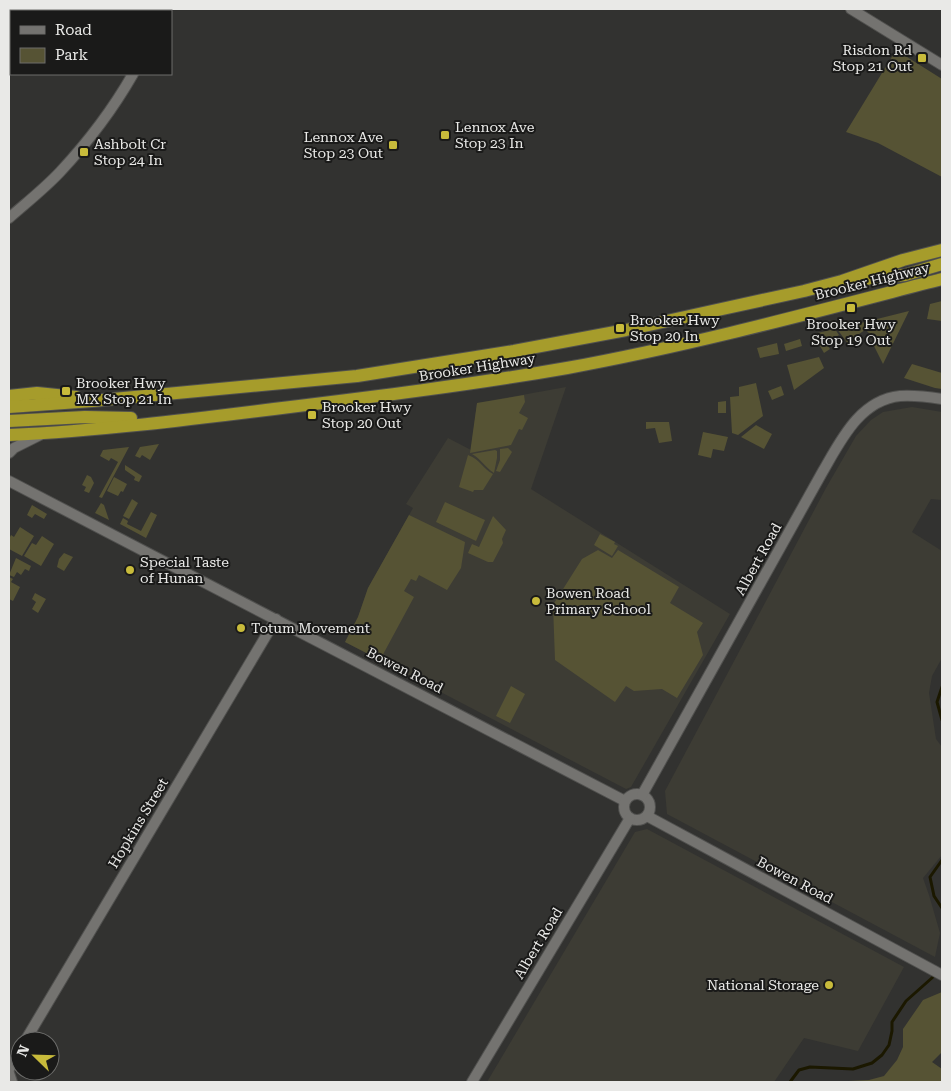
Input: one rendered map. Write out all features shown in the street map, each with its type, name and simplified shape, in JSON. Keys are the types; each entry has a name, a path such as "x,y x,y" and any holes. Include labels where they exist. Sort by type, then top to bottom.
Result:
{"highway":[{"name":"Brooker Highway","path":"9,407 105,400 356,376 495,354 626,330 804,291 842,281 903,260 942,250"},
{"name":"Brooker Highway","path":"842,281 905,275 942,264"},
{"name":"Brooker Highway","path":"9,436 43,434 412,393 568,368 712,337 942,279"},
{"path":"9,396 40,393 105,400"},
{"path":"9,421 85,417 174,420"}],"street":[{"path":"851,9 942,65"},
{"path":"9,218 60,172 120,97 132,75"},
{"name":"Albert Road","path":"642,796 823,471 852,424 869,408 886,399 901,396 942,399"},
{"path":"9,453 14,448 43,434"},
{"name":"Bowen Road","path":"10,481 625,801"},
{"name":"Hopkins Street","path":"31,1031 276,619"},
{"path":"634,795 642,796 650,804 647,816 641,820 630,818 625,812 625,801 634,795"},
{"name":"Bowen Road","path":"647,816 942,975"},
{"name":"Albert Road","path":"472,1082 630,818"},
{"path":"9,1073 12,1082"}],"shaded area":[{"name":"Bowen Road Primary School","path":"566,387 531,489 730,614 631,787 626,789 345,642 358,617 368,588 413,508 406,504 448,438 471,450 477,403"},
{"path":"912,407 942,412 942,500 931,499 912,532 942,551 942,658 932,676 929,693 936,739 942,747 942,855 923,878 940,933 935,957 667,814 665,791 826,488 856,436 871,420 883,412"},
{"path":"647,829 904,967 858,1051 804,1038 774,1082 487,1082 635,832"}],"green space":[{"path":"896,50 942,79 942,177 878,143 846,132"},
{"path":"942,301 942,321 927,319 930,304"},
{"path":"909,311 883,364 874,346 876,341 866,330 867,323 865,330 859,334 861,336 849,345 837,329"},
{"path":"835,329 839,335 826,343 830,349 824,353 813,334"},
{"path":"800,339 802,346 786,351 784,344"},
{"path":"777,343 779,354 760,358 757,348"},
{"path":"819,357 824,368 794,390 787,365"},
{"path":"912,364 942,373 942,389 904,378"},
{"path":"756,383 763,416 738,435 732,433 730,397 739,396 739,387"},
{"path":"781,386 784,395 772,400 768,391"},
{"path":"524,395 525,402 519,413 528,418 522,430 519,429 511,445 470,453 477,403"},
{"path":"726,401 726,413 718,413 718,402"},
{"path":"646,422 669,422 672,441 659,443 655,428 646,429"},
{"path":"756,425 772,434 764,449 741,437"},
{"path":"703,432 728,437 724,451 713,449 711,458 698,455"},
{"path":"159,444 150,460 142,455 140,458 135,456 140,447"},
{"path":"129,447 102,498 99,497 118,462 111,458 109,461 100,456 103,450"},
{"path":"508,448 512,452 500,472 496,471 500,460 500,449"},
{"path":"497,451 497,458 494,473 472,454"},
{"path":"468,455 476,459 493,474 483,490 474,490 473,492 459,487"},
{"path":"125,465 142,476 139,482 134,480 135,477 125,470"},
{"path":"87,475 91,477 94,483 89,493 84,491 86,487 82,485"},
{"path":"114,477 127,484 123,492 121,491 118,496 107,491"},
{"path":"132,499 138,503 129,519 123,516"},
{"path":"445,502 485,520 476,541 436,522"},
{"path":"101,503 104,505 109,520 95,513"},
{"path":"32,505 47,514 44,519 35,514 32,518 27,515"},
{"path":"151,512 157,515 146,538 120,524 123,518 128,521 127,524 141,531"},
{"path":"409,515 465,542 461,568 447,590 419,575 416,581 411,579 404,591 414,597 380,660 345,642 358,617 368,588"},
{"path":"493,516 506,530 502,539 503,543 493,562 488,562 468,553 472,544 479,547"},
{"path":"20,527 34,536 22,556 9,549 11,535 14,537"},
{"path":"600,534 615,542 614,544 618,546 612,556 594,545"},
{"path":"42,536 54,544 41,566 24,556 32,543 36,545"},
{"path":"598,550 612,558 618,550 679,587 670,603 703,623 697,632 703,655 677,698 662,689 634,691 626,686 615,702 555,660 553,605 582,559"},
{"path":"64,553 73,557 64,571 57,567 59,559"},
{"path":"16,558 31,566 29,571 25,569 21,575 17,572 14,577 9,575"},
{"path":"9,577 13,579 11,582 20,587 13,601 9,599"},
{"path":"35,593 46,599 38,613 32,609 36,602 32,599"},
{"path":"511,686 525,694 510,723 496,716"},
{"path":"942,992 942,1052 932,1062 942,1069 942,1082 828,1082 869,1080 884,1076 897,1060 903,1047 903,1029 923,1000"}],"waterway":[{"path":"942,687 937,702 942,720"},
{"path":"942,860 930,877 934,896 942,908"},
{"path":"790,1082 799,1070 810,1067 853,1069 872,1063 882,1055 889,1045 892,1022 906,1001 942,969"}],"place":[{"name":"Risdon Rd Stop 21 Out","path":"922,58"},
{"name":"Lennox Ave Stop 23 In","path":"445,135"},
{"name":"Lennox Ave Stop 23 Out","path":"393,145"},
{"name":"Ashbolt Cr Stop 24 In","path":"84,152"},
{"name":"Brooker Hwy Stop 19 Out","path":"851,308"},
{"name":"Brooker Hwy Stop 20 In","path":"620,328"},
{"name":"Brooker Hwy MX Stop 21 In","path":"66,391"},
{"name":"Brooker Hwy Stop 20 Out","path":"312,415"},
{"name":"Special Taste of Hunan","path":"130,570"},
{"name":"Bowen Road Primary School","path":"536,601"},
{"name":"Totum Movement","path":"241,628"},
{"name":"National Storage","path":"829,985"}]}
